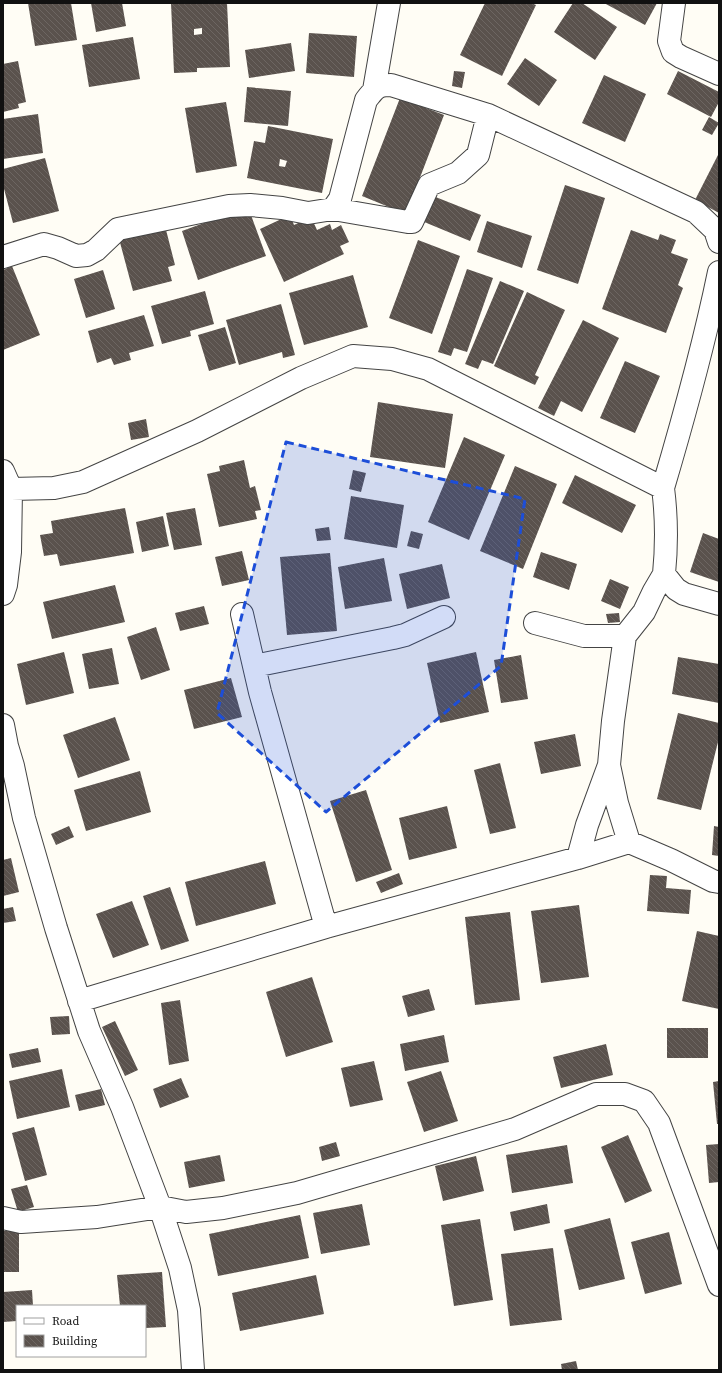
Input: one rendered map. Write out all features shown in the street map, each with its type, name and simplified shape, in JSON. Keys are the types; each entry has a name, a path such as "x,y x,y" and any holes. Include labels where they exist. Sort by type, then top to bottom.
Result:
{"street":[{"path":"374,90 389,3"},
{"path":"674,3 669,41 673,52 719,74"},
{"path":"333,209 340,199 366,100 374,90 381,85 391,85 488,115 696,212 715,230 719,242"},
{"path":"3,257 44,244 76,256 86,255 96,250 118,230 229,206 250,205 282,208 308,213 333,209 412,222 429,185 458,174 478,155 488,115"},
{"path":"578,858 589,818 609,765 613,721 625,636 644,612 664,574 667,519 663,488 677,443 719,272"},
{"path":"3,594 6,585 10,552 7,480 54,488 83,482 197,431 301,378 353,356 392,359 428,369 663,488"},
{"path":"664,574 676,589 684,594 719,604"},
{"path":"242,614 260,692 326,927"},
{"path":"254,666 347,646 394,638 444,617"},
{"path":"535,623 584,636 625,636"},
{"path":"3,725 5,747 12,766 24,818 79,1001 89,1031 122,1107 160,1207 180,1268 189,1310 194,1370"},
{"path":"609,765 617,803 629,842"},
{"path":"79,1001 326,927 578,858 629,842 719,882"},
{"path":"3,1218 21,1222 97,1216 160,1207 186,1212 223,1208 297,1193 515,1129 596,1094 625,1094 644,1101 659,1123 719,1285"}],"highlighted area":[{"path":"286,442 525,499 501,666 326,812 217,713"}],"building":[{"path":"28,3 71,3 77,40 35,46"},
{"path":"91,3 122,3 126,26 96,32"},
{"path":"171,3 227,3 230,67 197,68 197,72 174,73","holes":["202,28 202,34 194,35 194,29"]},
{"path":"485,3 531,3 536,5 502,76 460,55"},
{"path":"573,3 582,3 617,27 595,60 554,32"},
{"path":"604,3 657,3 645,25"},
{"path":"309,33 357,36 354,77 306,73"},
{"path":"133,37 140,79 89,87 82,45"},
{"path":"291,43 295,71 249,78 245,50"},
{"path":"525,58 557,80 539,106 507,84"},
{"path":"18,61 26,102 18,104 19,108 3,112 3,64"},
{"path":"454,71 465,72 462,88 452,86"},
{"path":"678,71 719,92 719,102 711,117 667,94"},
{"path":"604,75 646,94 625,142 582,123"},
{"path":"247,87 291,91 288,126 244,122"},
{"path":"400,98 444,115 406,214 362,196"},
{"path":"226,102 237,166 196,173 185,108"},
{"path":"38,114 43,153 3,159 3,119"},
{"path":"709,117 719,123 712,135 702,130"},
{"path":"268,126 333,139 322,193 247,178 254,141 265,143","holes":["280,159 287,161 285,167 279,166"]},
{"path":"719,153 719,213 695,200"},
{"path":"45,158 59,211 13,223 3,185 3,169"},
{"path":"565,185 605,198 578,284 537,270"},
{"path":"428,194 481,215 470,241 417,219"},
{"path":"248,207 266,256 198,280 182,231"},
{"path":"290,215 294,225 311,217 317,230 330,224 332,230 341,225 349,242 340,246 344,254 284,282 260,229"},
{"path":"487,221 532,236 522,268 477,252"},
{"path":"164,222 175,265 168,267 172,281 133,291 118,235"},
{"path":"631,230 658,240 660,234 676,240 671,253 688,259 678,285 683,288 666,333 602,309"},
{"path":"418,240 460,256 432,334 389,318"},
{"path":"12,266 40,335 3,350 3,270"},
{"path":"467,269 493,278 467,352 454,348 451,356 438,352"},
{"path":"103,270 115,309 86,318 74,279"},
{"path":"353,275 368,327 304,345 289,293"},
{"path":"500,281 524,291 493,364 482,360 478,369 465,364"},
{"path":"205,291 214,324 190,331 191,336 162,344 151,306"},
{"path":"527,292 565,310 535,375 539,377 535,385 494,366"},
{"path":"281,304 295,355 283,358 282,352 239,365 226,320"},
{"path":"144,315 154,346 129,353 131,360 114,365 111,358 97,363 88,331"},
{"path":"583,320 619,338 582,412 561,401 554,416 538,408"},
{"path":"225,327 236,363 209,371 198,335"},
{"path":"625,361 660,376 635,433 600,418"},
{"path":"378,402 453,414 445,468 370,457"},
{"path":"146,419 149,437 131,440 128,423"},
{"path":"464,437 505,455 469,540 428,522"},
{"path":"244,460 250,488 255,486 261,510 255,511 257,519 219,527 207,474 220,471 219,466"},
{"path":"515,466 557,484 523,569 480,551"},
{"path":"353,470 366,473 361,492 349,489"},
{"path":"575,475 636,505 622,533 562,503"},
{"path":"351,496 404,505 397,548 344,539"},
{"path":"125,508 134,553 60,566 57,554 44,556 40,535 53,533 51,521"},
{"path":"195,508 202,545 174,550 166,513"},
{"path":"163,516 169,546 142,552 136,522"},
{"path":"329,527 331,540 317,541 315,529"},
{"path":"411,531 423,534 419,549 407,546"},
{"path":"703,533 719,539 719,582 690,572"},
{"path":"242,551 249,580 222,586 215,557"},
{"path":"541,552 577,564 569,590 533,577"},
{"path":"330,553 337,631 287,635 280,557"},
{"path":"384,558 392,601 345,609 338,567"},
{"path":"442,564 450,598 407,609 399,574"},
{"path":"610,579 629,587 620,609 601,601"},
{"path":"115,585 125,622 52,639 43,602"},
{"path":"204,606 209,624 180,631 175,613"},
{"path":"619,613 620,622 608,623 606,614"},
{"path":"156,627 170,670 141,680 127,637"},
{"path":"112,648 119,684 89,689 82,654"},
{"path":"64,652 74,693 26,705 17,664"},
{"path":"476,652 489,712 440,723 427,663"},
{"path":"521,655 528,699 501,703 494,660"},
{"path":"678,657 719,664 719,703 672,694"},
{"path":"231,678 242,717 194,729 184,690"},
{"path":"678,713 719,723 719,738 701,810 657,799"},
{"path":"115,717 130,760 78,778 63,735"},
{"path":"575,734 581,766 541,774 534,742"},
{"path":"500,763 516,828 490,834 474,770"},
{"path":"140,771 151,812 86,831 74,790"},
{"path":"366,790 392,870 356,882 330,801"},
{"path":"447,806 457,848 409,860 399,818"},
{"path":"69,826 74,837 56,845 51,834"},
{"path":"714,826 719,827 719,856 712,855"},
{"path":"11,858 19,892 3,896 3,860"},
{"path":"265,861 276,904 196,926 185,882"},
{"path":"399,873 403,884 381,893 376,882"},
{"path":"650,875 667,876 666,888 691,890 689,914 647,911"},
{"path":"170,887 189,941 161,950 143,896"},
{"path":"132,901 149,945 113,958 96,914"},
{"path":"579,905 589,977 541,983 531,911"},
{"path":"13,907 16,921 3,923 3,909"},
{"path":"510,912 520,1000 475,1005 465,917"},
{"path":"697,931 719,936 719,1009 682,1001"},
{"path":"312,977 333,1042 286,1057 266,992"},
{"path":"429,989 435,1010 408,1017 402,996"},
{"path":"180,1000 189,1061 169,1065 161,1003"},
{"path":"69,1016 70,1034 52,1035 50,1017"},
{"path":"115,1021 138,1070 125,1076 102,1027"},
{"path":"667,1028 708,1028 708,1058 667,1058"},
{"path":"444,1035 449,1062 405,1071 400,1044"},
{"path":"606,1044 613,1075 561,1088 553,1057"},
{"path":"38,1048 41,1062 12,1068 9,1054"},
{"path":"374,1061 383,1100 350,1107 341,1068"},
{"path":"62,1069 70,1107 17,1119 9,1081"},
{"path":"441,1071 458,1121 424,1132 407,1082"},
{"path":"181,1078 189,1097 160,1108 153,1089"},
{"path":"719,1081 719,1124 717,1124 713,1082"},
{"path":"101,1089 105,1105 79,1111 75,1095"},
{"path":"34,1127 47,1175 25,1181 12,1133"},
{"path":"628,1135 652,1191 625,1203 601,1147"},
{"path":"336,1142 340,1156 322,1161 319,1147"},
{"path":"719,1144 719,1182 709,1183 706,1145"},
{"path":"567,1145 573,1183 512,1193 506,1155"},
{"path":"220,1155 225,1181 189,1188 184,1162"},
{"path":"476,1156 484,1191 443,1201 435,1166"},
{"path":"27,1185 34,1207 18,1212 11,1189"},
{"path":"362,1204 370,1245 321,1254 313,1213"},
{"path":"547,1204 550,1223 514,1231 510,1212"},
{"path":"300,1215 309,1258 218,1276 209,1234"},
{"path":"610,1218 625,1279 579,1290 564,1230"},
{"path":"480,1219 493,1300 454,1306 441,1225"},
{"path":"3,1231 19,1231 19,1272 3,1272"},
{"path":"669,1232 682,1284 645,1294 631,1242"},
{"path":"553,1248 562,1320 510,1326 501,1254"},
{"path":"162,1272 166,1327 146,1328 146,1305 120,1305 117,1275"},
{"path":"316,1275 324,1314 240,1331 232,1293"},
{"path":"32,1290 33,1305 16,1305 16,1321 3,1322 3,1292"},
{"path":"576,1361 578,1370 562,1370 561,1364"}]}
